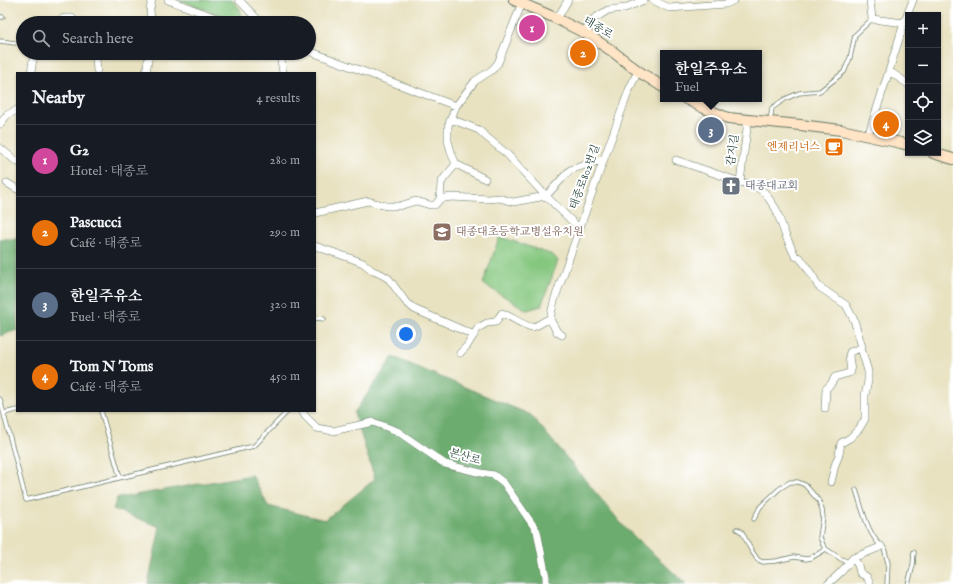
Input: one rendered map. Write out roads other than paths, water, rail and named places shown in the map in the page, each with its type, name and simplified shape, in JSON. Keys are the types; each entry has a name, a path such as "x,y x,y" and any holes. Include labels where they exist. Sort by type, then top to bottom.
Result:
{"main road":[{"name":"태종로","path":"517,1 585,33 660,85"},
{"path":"692,102 728,118 800,125 905,142"},
{"path":"941,156 953,160"}],"street":[{"path":"150,16 152,0"},
{"path":"168,0 211,16"},
{"path":"239,0 254,16"},
{"path":"557,19 568,0"},
{"path":"585,33 592,20 608,10 626,8 644,0"},
{"path":"652,0 669,8 726,4 734,0"},
{"path":"870,0 872,19 904,23"},
{"path":"868,136 904,23 913,0"},
{"path":"485,179 478,174 456,164 448,141 448,126 456,106 475,81 492,70 498,63 517,1"},
{"path":"316,53 456,106"},
{"path":"31,72 33,60"},
{"path":"96,60 97,70"},
{"path":"146,72 148,60"},
{"path":"281,60 283,72"},
{"name":"태종로802번길","path":"550,319 554,301 579,228 629,90 638,70"},
{"path":"889,71 905,82"},
{"path":"0,124 7,114 16,110"},
{"path":"450,119 478,130 507,154 546,196 579,228"},
{"name":"감지길","path":"740,182 748,121"},
{"path":"0,148 16,161"},
{"path":"316,213 368,201 386,206 400,206 416,201 430,205 451,197 488,199 499,198 513,202 546,196 570,170 604,158"},
{"path":"676,160 753,185 765,193 776,209 784,234 795,256 800,258 804,263 818,286 846,305 854,320 860,337 861,348 868,371 868,381 865,395 865,419 859,429 850,438 841,443 831,482"},
{"path":"438,202 441,183 456,164"},
{"path":"7,183 16,188"},
{"path":"316,246 363,263 373,271 389,279 405,301 414,309 474,335"},
{"path":"460,352 467,346 478,328 487,323 496,322 502,314 508,315 530,327 535,327 550,319 557,332 562,335"},
{"path":"824,408 826,389 835,377 851,372 850,352 861,348"},
{"name":"본산로","path":"303,412 317,428 333,431 373,422 397,431 445,464 494,475 504,483 537,531 546,584"},
{"path":"828,584 851,560 881,546"},
{"path":"851,560 858,565 860,573 867,577 870,584"}],"lane":[{"path":"770,123 772,108 785,99 799,93 820,91 844,72 850,58 855,35 872,19"},
{"path":"0,41 16,43"},
{"path":"316,318 324,319"},
{"path":"0,399 26,500 254,446 287,412"},
{"path":"4,413 16,410"},
{"path":"101,412 120,477"},
{"path":"754,519 760,507 779,489 790,482 798,482 805,485 819,502 823,517 820,537 823,545 826,549 841,559 851,560"},
{"path":"856,490 872,534 887,554 887,584"},
{"path":"737,529 742,532 758,560 763,562 794,557 806,559 811,558 826,549"},
{"path":"908,584 913,565 914,552"}],"place":[{"name":"G2","path":"532,28"},
{"name":"Pascucci","path":"583,53"},
{"name":"Tom N Toms","path":"886,124"},
{"name":"한일주유소","path":"711,130"},
{"name":"엔제리너스","path":"834,147"},
{"name":"태종대교회","path":"731,186"},
{"name":"태종대초등학교병설유치원","path":"442,232"}]}
